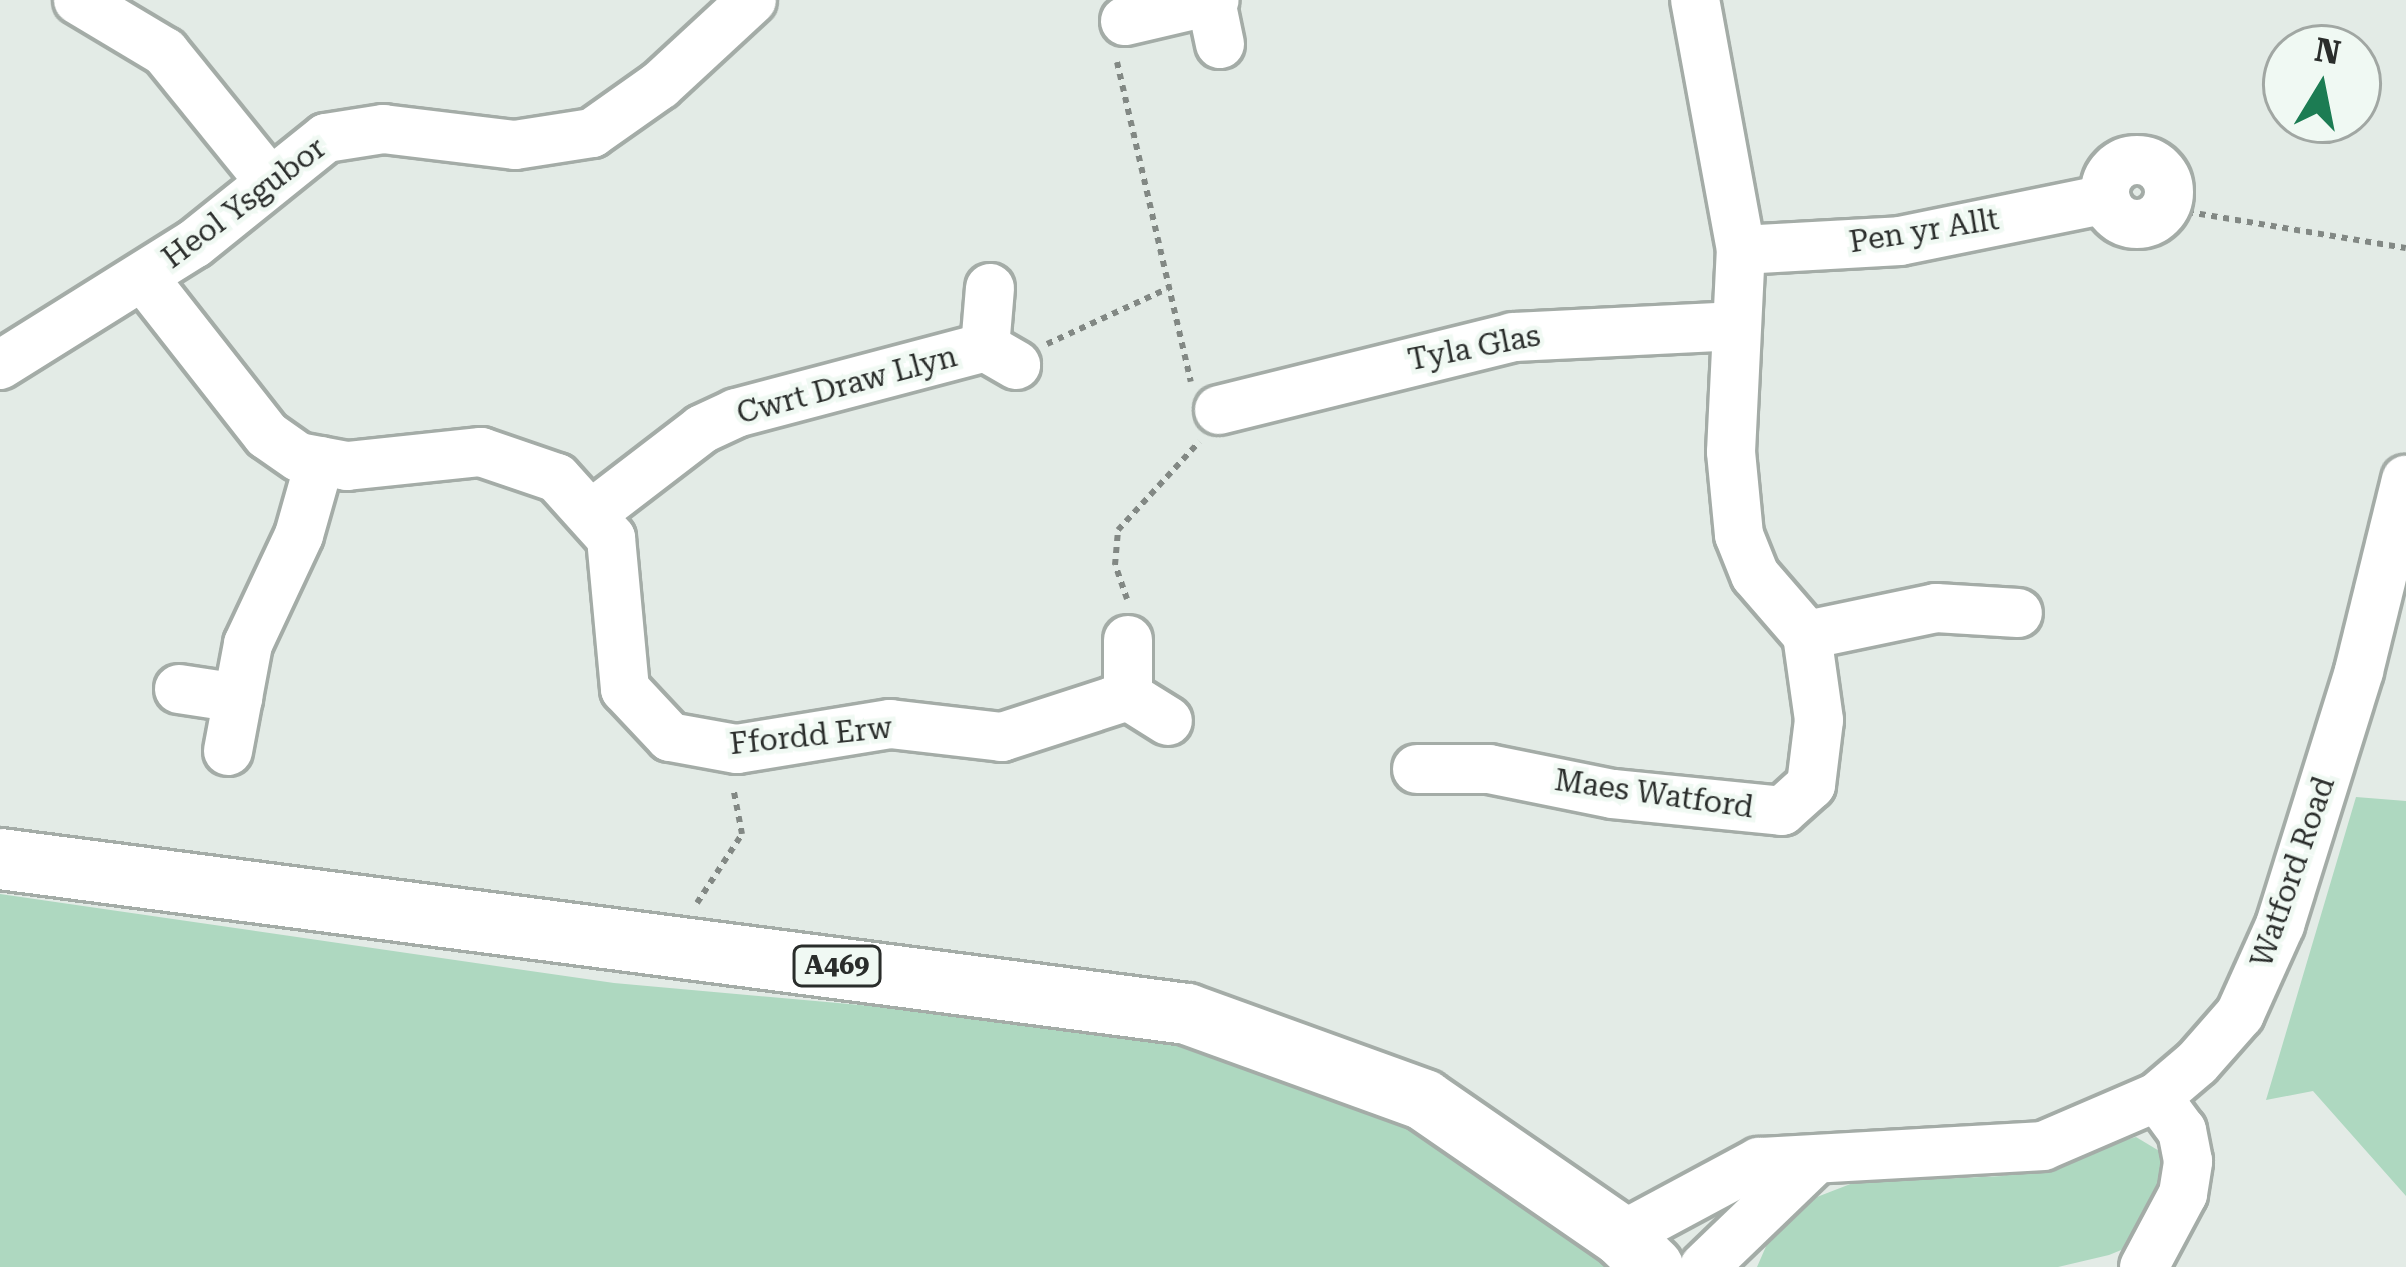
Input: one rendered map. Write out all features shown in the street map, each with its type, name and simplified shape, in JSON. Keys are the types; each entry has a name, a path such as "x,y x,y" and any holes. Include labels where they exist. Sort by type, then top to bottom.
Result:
{"main road":[{"name":"A469","path":"0,859 1187,1014 1424,1100 1637,1251"}],"street":[{"path":"78,0 165,52 268,179"},
{"name":"Heol Ysgubor","path":"0,365 143,277 326,138 383,129 515,145 592,133 660,85 752,0"},
{"path":"1695,0 1742,250 1730,452 1748,558 1807,635 1936,608 2018,614"},
{"path":"1119,34 1215,15"},
{"name":"Pen yr Allt","path":"1742,250 1900,241 2106,200 2127,222 2148,221 2164,208"},
{"name":"Ffordd Erw","path":"143,277 267,435 298,457 347,466 481,452 557,478 594,512 618,564 625,688 670,737 737,749 890,724 1002,737 1148,709 1128,640"},
{"name":"Cwrt Draw Llyn","path":"594,512 702,428 736,413 1001,356 990,288"},
{"name":"Tyla Glas","path":"1219,410 1513,338 1734,326"},
{"path":"228,751 248,644 299,535 320,461"},
{"name":"Watford Road","path":"1637,1251 1759,1162 2043,1146 2157,1097 2240,1014 2272,946 2359,671 2406,480"},
{"name":"Maes Watford","path":"1417,769 1489,770 1613,794 1782,811 1810,785 1819,758 1807,635"},
{"path":"179,689 238,698"},
{"path":"2144,1267 2183,1194 2188,1161 2182,1131 2157,1097"},
{"path":"1704,1267 1814,1161"}],"path":[{"path":"1119,34 1193,392 1219,410 1118,530 1115,565 1132,615 1128,640"},
{"path":"2164,208 2406,248"},
{"path":"1001,356 1169,288"},
{"path":"682,947 695,905 742,834 732,784"}],"green space":[{"path":"2356,797 2406,801 2406,1196 2313,1091 2266,1100"},
{"path":"0,894 614,983 1062,1023 1219,1046 1365,1100 1500,1178 1606,1267 0,1267"},
{"path":"2136,1137 2166,1155 2167,1170 2131,1246 2109,1255 2058,1267 1757,1267 1774,1228 1804,1202 1853,1183 2003,1176"}]}
